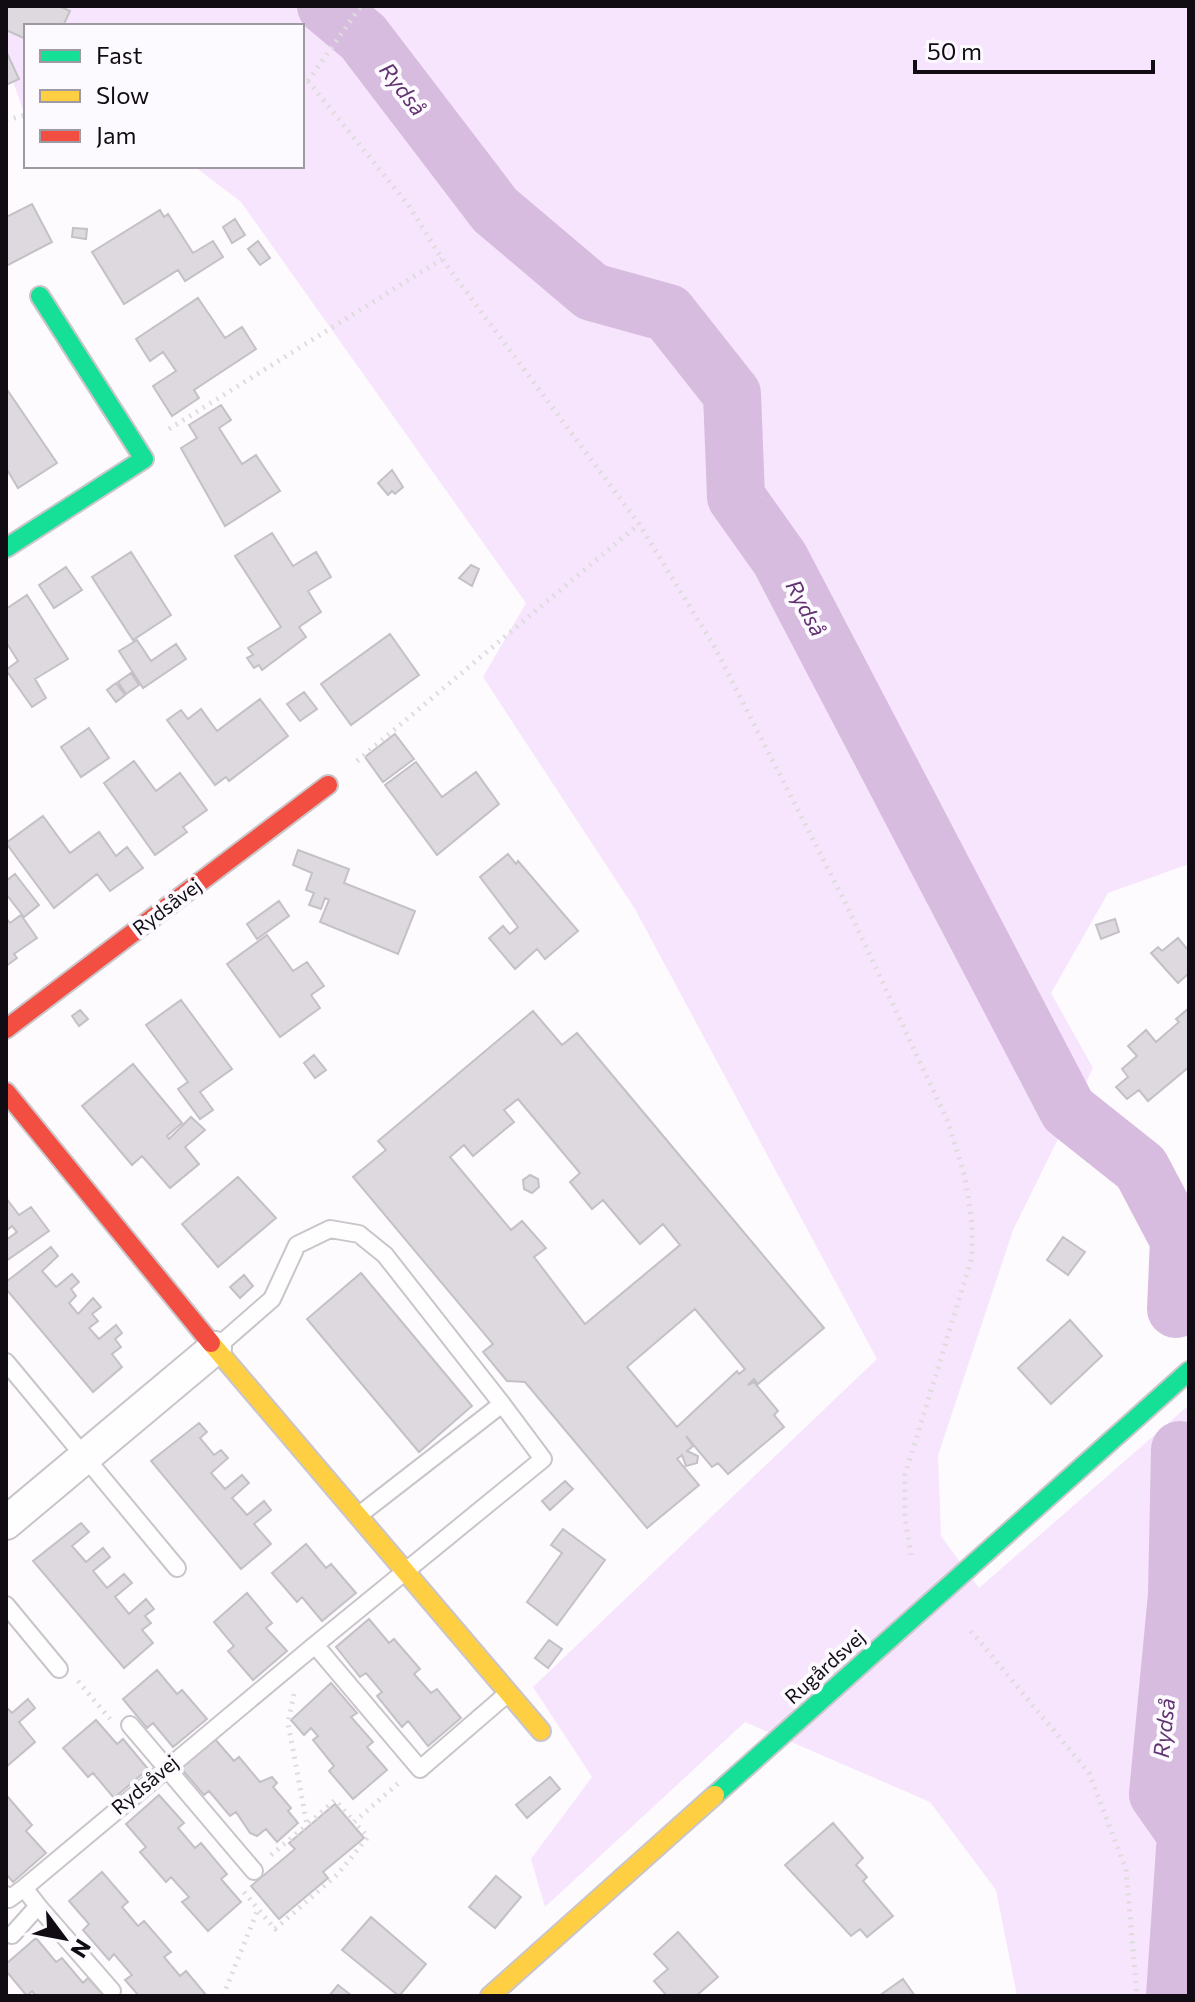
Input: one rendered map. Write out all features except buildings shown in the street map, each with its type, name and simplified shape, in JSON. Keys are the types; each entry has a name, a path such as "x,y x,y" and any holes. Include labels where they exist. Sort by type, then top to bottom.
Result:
{"street":[{"path":"6,548 144,459 40,296"},
{"name":"Rydsåvej","path":"6,1029 328,785"},
{"path":"6,1092 215,1348 541,1731"},
{"path":"6,1523 215,1348"},
{"name":"Rugårdsvej","path":"490,1996 1189,1371"}],"lane":[{"path":"215,1348 272,1299 297,1245 330,1229 359,1234 385,1255 502,1404 358,1516"},
{"path":"6,1362 177,1568"},
{"name":"Rydsåvej","path":"6,1895 9,1899 24,1888 284,1667 543,1459 502,1404"},
{"path":"6,1605 59,1669"},
{"path":"315,1645 420,1769 509,1693"},
{"path":"130,1725 254,1871"},
{"path":"24,1888 112,1991"},
{"path":"12,1935 38,1906"}],"path":[{"path":"361,8 305,81 409,206 442,259 639,524 714,646 846,904 948,1122 965,1177 972,1223 972,1257 905,1475 905,1518 911,1555"},
{"path":"138,448 442,259"},
{"path":"328,785 639,524"},
{"path":"971,1631 1089,1773 1126,1869 1137,1996"},
{"path":"59,1669 64,1665 123,1733 130,1725"},
{"path":"223,1996 258,1909 275,1929 337,1875 368,1837 335,1800 307,1825 288,1723 299,1684 284,1667"},
{"path":"354,1822 418,1766"}],"shaded area":[{"path":"6,6 359,6 542,228 412,56 368,6 1189,6 1189,864 1108,893 1051,993 1093,1068 1013,1230 938,1455 941,1536 979,1588 1189,1405 1189,1996 1017,1996 996,1890 930,1802 745,1722 545,1907 531,1859 592,1777 533,1687 877,1359 635,909 483,677 526,603 241,202 197,168 304,168 304,24 24,24 24,112 6,62"}],"waterway":[{"name":"Rydså","path":"326,6 363,37 495,210 592,292 668,313 732,394 736,497 780,559 1068,1110 1141,1168 1179,1240 1176,1309"},
{"name":"Rydså","path":"1175,1996 1186,1834 1158,1794 1177,1595 1180,1450"}],"traffic: fast":[{"path":"6,548 144,459 40,296"},
{"path":"715,1795 1189,1371"}],"traffic: slow":[{"path":"211,1343 541,1731"},
{"path":"490,1996 715,1795"}],"traffic: jam":[{"path":"6,1029 328,785"},
{"path":"6,1092 211,1343"}]}
